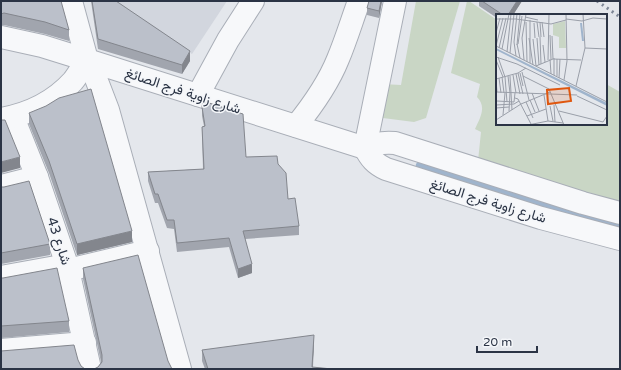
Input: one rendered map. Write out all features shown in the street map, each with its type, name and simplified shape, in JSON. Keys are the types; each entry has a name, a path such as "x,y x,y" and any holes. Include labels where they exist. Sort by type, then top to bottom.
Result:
{"street":[{"path":"71,1 87,60 108,110 180,369"},
{"path":"198,95 228,40 254,1"},
{"path":"296,126 313,105 330,77 359,1"},
{"path":"365,148 395,1"},
{"name":"شارع زاوية فرج الصائغ","path":"1,37 42,46 365,148 374,144 385,142 395,143 583,203 620,213"},
{"path":"7,118 36,108 57,96 74,80 87,60"},
{"name":"شارع 43","path":"7,118 37,176 68,268 90,369"},
{"name":"شارع زاوية فرج الصائغ","path":"365,148 369,156 376,164 386,169 541,218 620,239"},
{"path":"1,186 37,176"},
{"path":"1,277 68,268 148,251"},
{"path":"1,350 85,343"}],"shaded area":[{"path":"113,1 227,1 192,54"}],"green space":[{"path":"416,1 460,1 426,118 414,122 375,117 382,84 401,85"},
{"path":"467,1 469,1 496,19 496,125 607,125 607,85 620,92 620,211 478,161 481,132 475,129 482,113 482,105 477,97 480,84 451,73"}],"water":[{"path":"419,160 620,222 620,233 415,170 416,164"}],"building":[{"path":"1,1 61,1 69,30 45,22 4,13 1,14"},
{"path":"92,1 116,1 190,51 182,65 98,39"},
{"path":"369,1 381,1 379,11 367,8"},
{"path":"482,1 517,1 509,14 502,14"},
{"path":"91,89 132,231 77,244 49,161 29,113 46,106 59,98"},
{"path":"203,101 243,114 246,157 277,156 278,164 286,173 288,199 295,198 299,226 243,231 252,264 238,269 229,238 177,243 174,220 167,220 158,194 155,194 148,172 204,169 202,127 205,126 202,107"},
{"path":"1,120 5,120 20,157 1,162"},
{"path":"29,181 50,244 1,253 1,187"},
{"path":"138,255 168,361 172,369 94,369 102,362 102,355 83,268"},
{"path":"57,268 69,321 1,326 1,278"},
{"path":"314,335 312,367 332,369 208,369 202,350"},
{"path":"74,345 78,360 81,366 85,369 1,369 1,351"}],"railway":[{"path":"597,1 620,17"}]}
